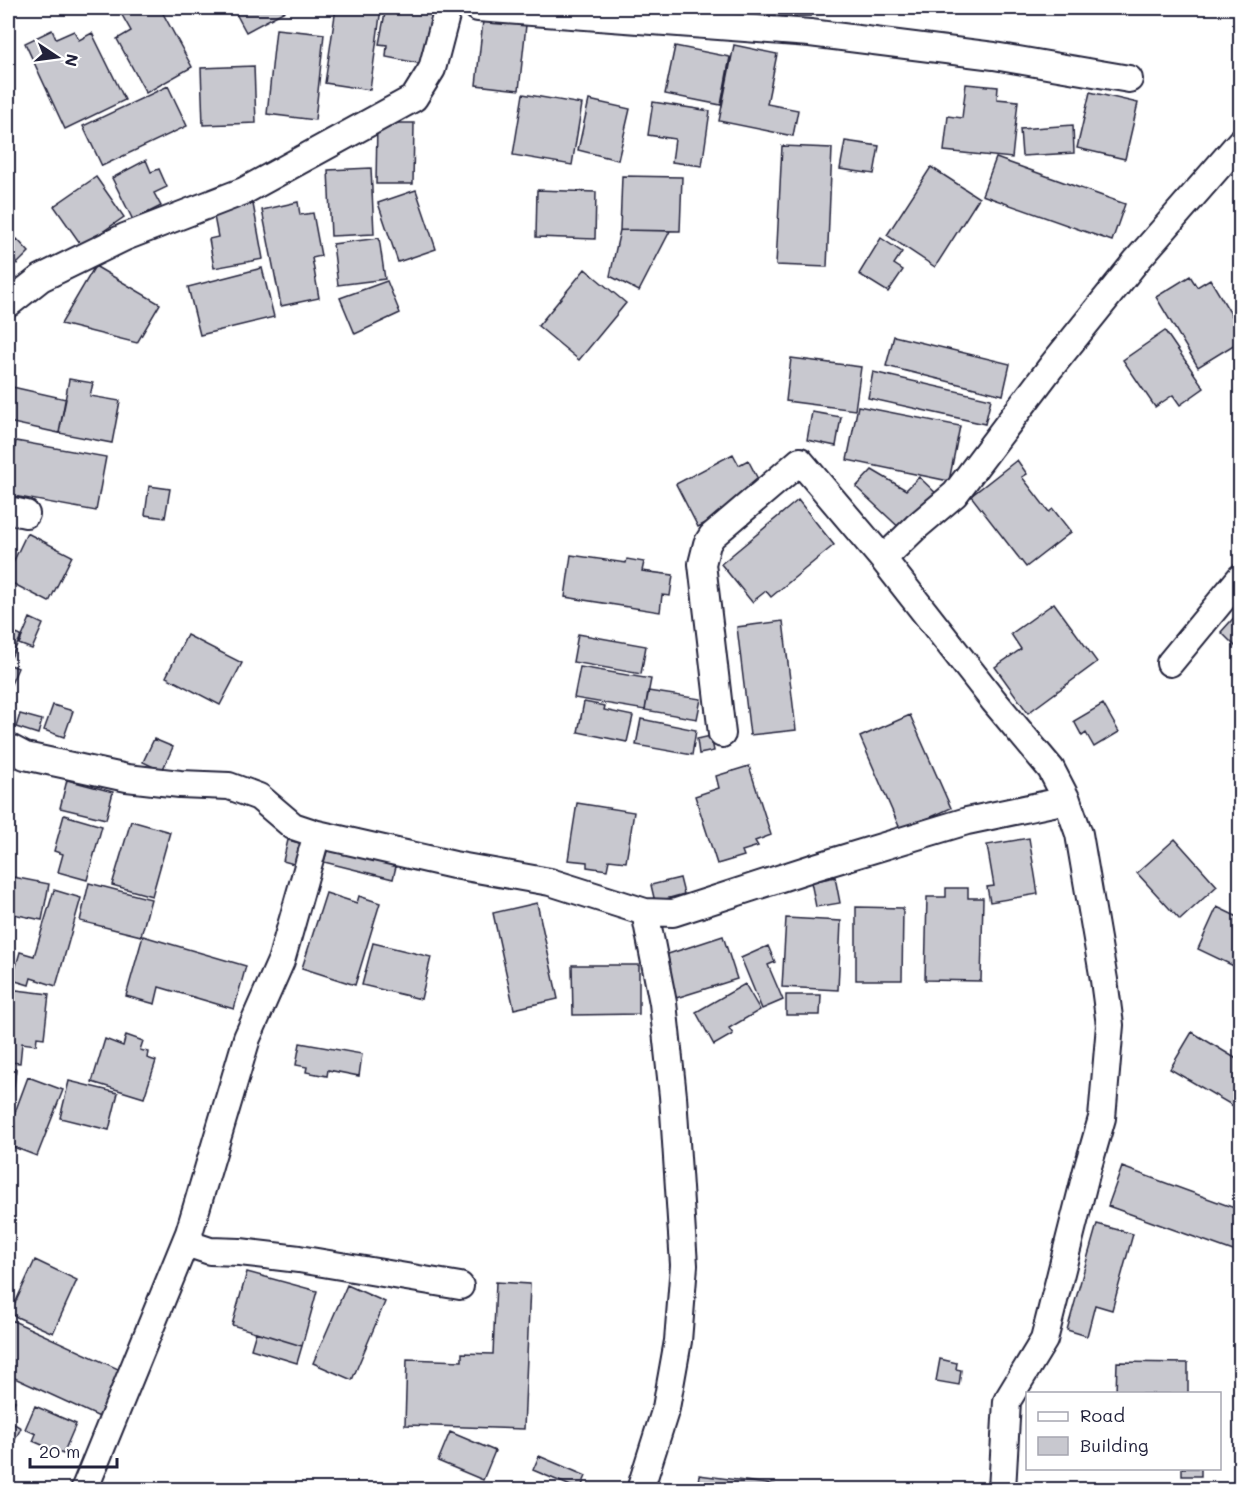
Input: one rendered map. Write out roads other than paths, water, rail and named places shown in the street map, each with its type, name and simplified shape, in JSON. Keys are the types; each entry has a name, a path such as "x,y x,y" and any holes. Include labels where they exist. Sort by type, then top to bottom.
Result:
{"street":[{"path":"8,304 41,278 125,237 244,191 414,98 432,69 448,8"},
{"path":"478,8 810,33 994,56 1129,79"},
{"path":"883,559 955,494 1137,260 1240,142"},
{"path":"722,734 702,564 707,544 712,536 800,462 883,559 994,701 1051,769 1067,801 1079,834 1110,1025 1102,1118 1044,1340 1007,1401 1002,1490"},
{"path":"1170,663 1240,578"},
{"path":"8,747 25,756 127,778 180,784 229,786 259,796 293,826 317,834 454,865 550,882 645,912 673,913 967,821 1067,801"},
{"path":"84,1490 189,1233 247,1038 281,961 317,834"},
{"path":"640,1490 666,1408 678,1341 684,1265 674,1096 663,1002 645,912"},
{"path":"189,1233 192,1245 210,1251 299,1259 460,1286"}]}
